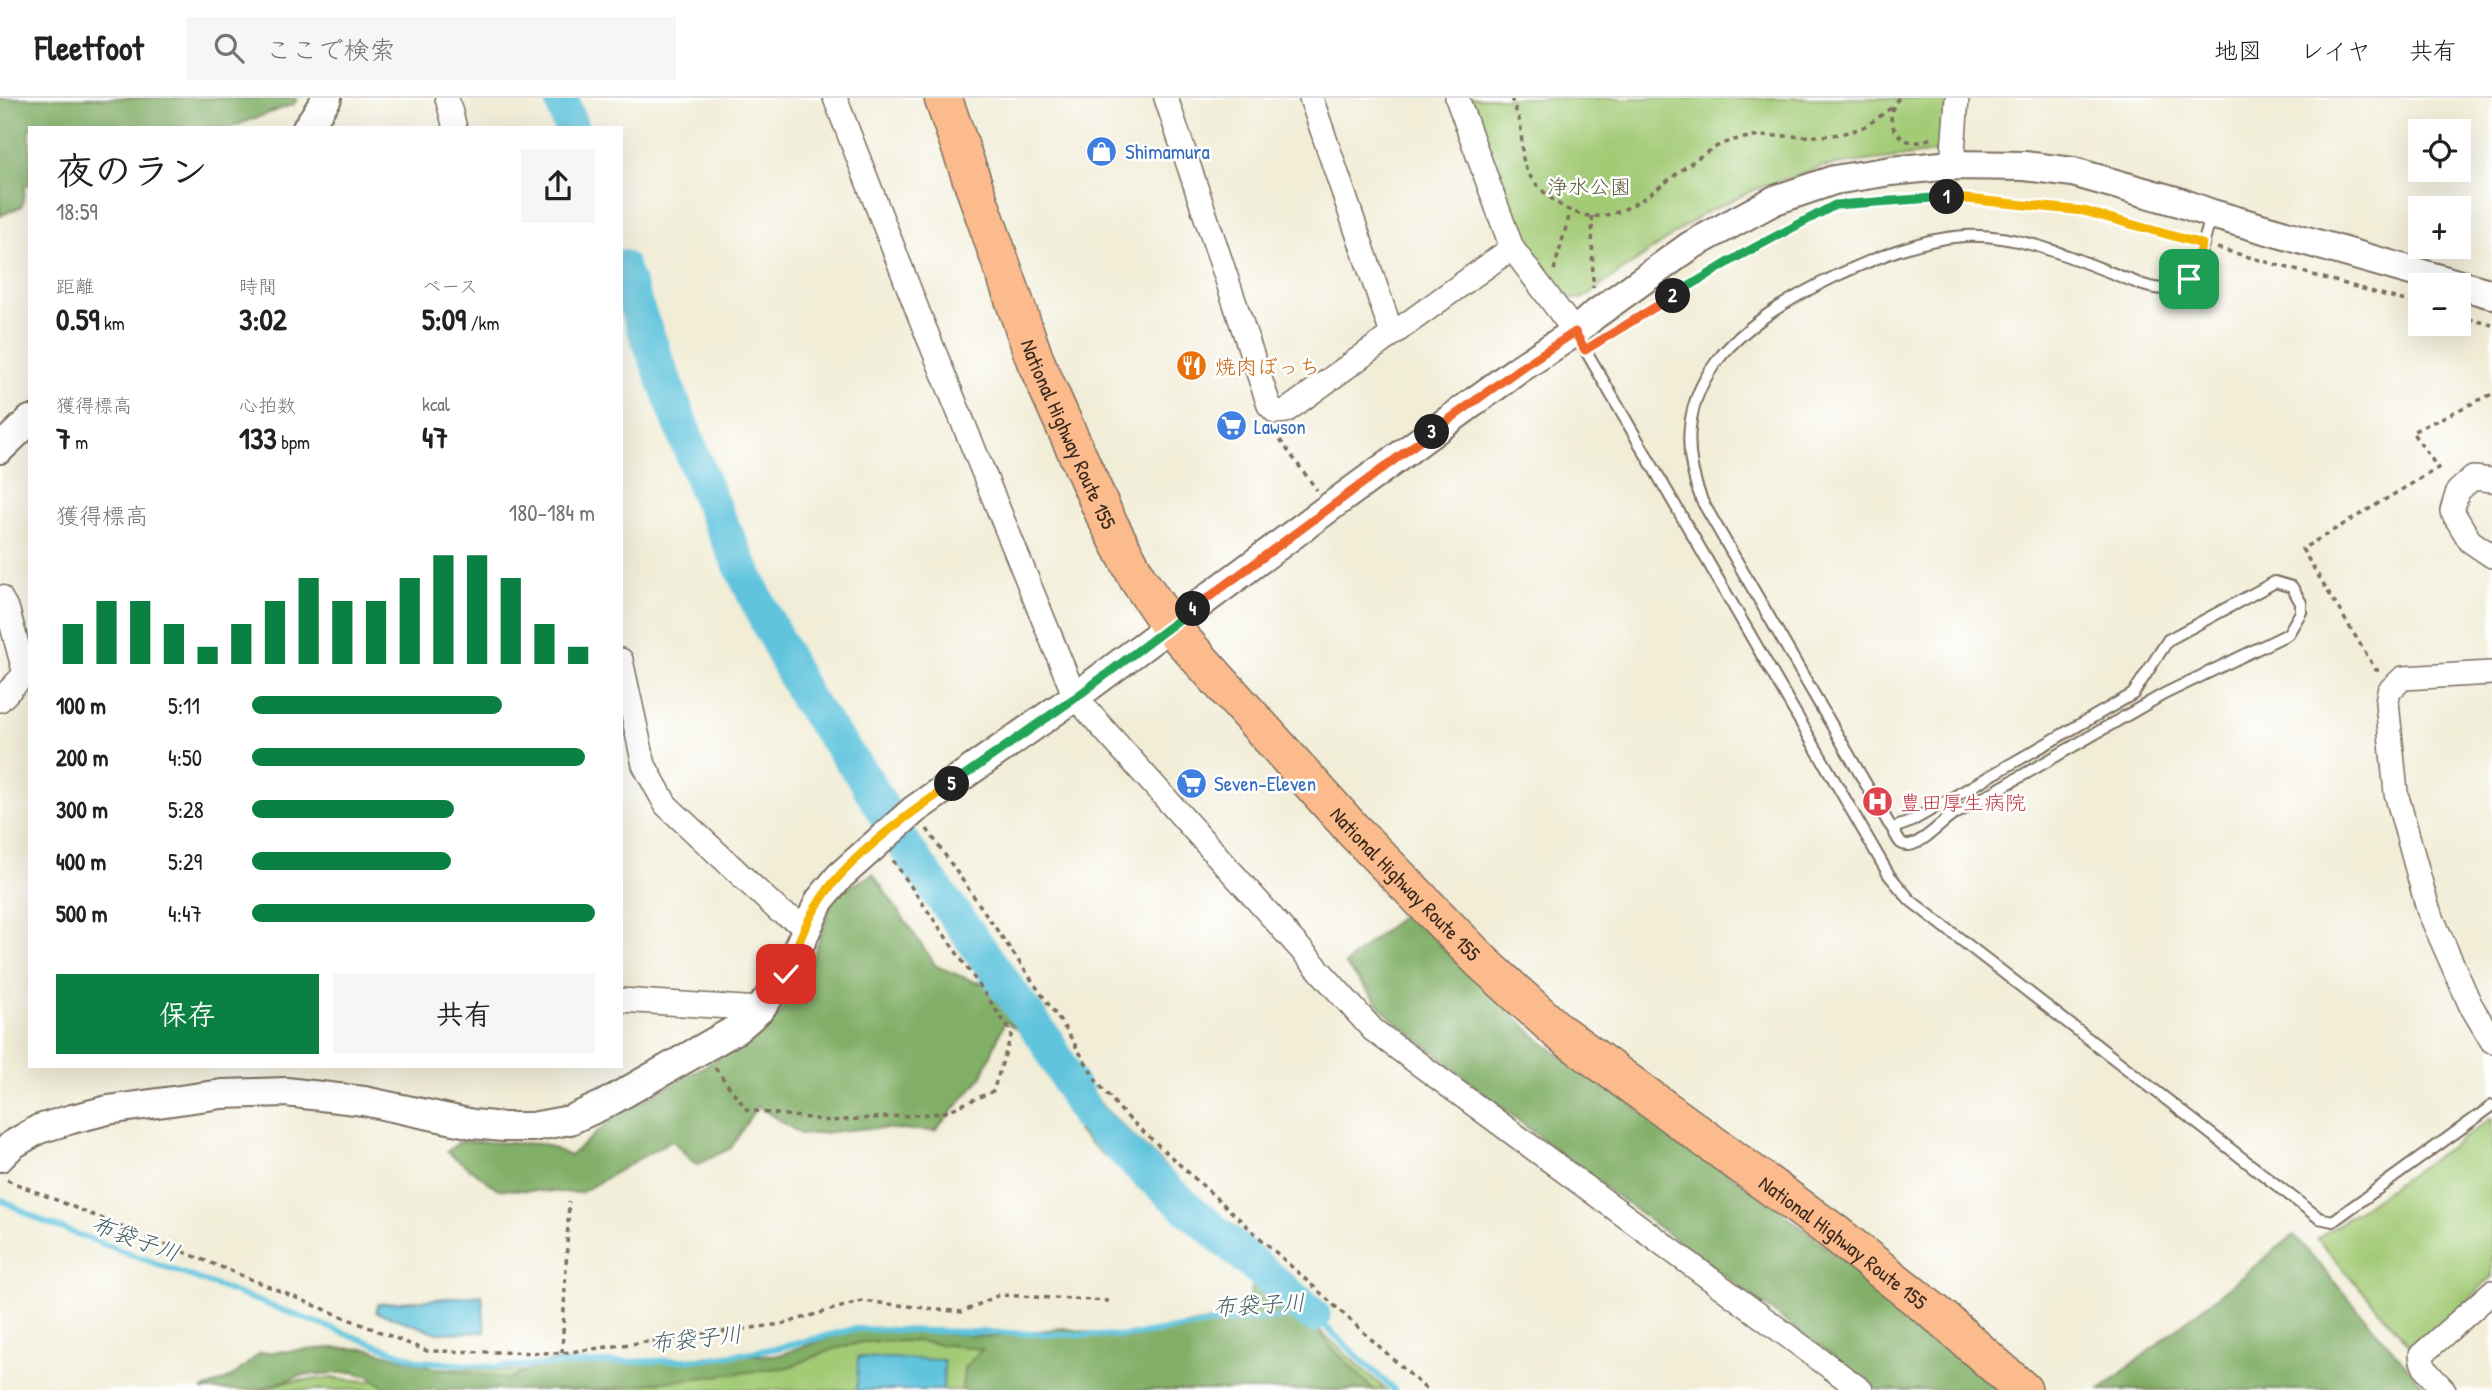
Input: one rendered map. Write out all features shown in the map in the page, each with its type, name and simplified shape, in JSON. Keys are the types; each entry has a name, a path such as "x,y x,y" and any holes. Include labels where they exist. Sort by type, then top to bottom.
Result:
{"highway":[{"name":"National Highway Route 155","path":"943,98 1035,359 1105,516 1138,579 1170,626 1353,830 1482,962 1559,1031 1836,1234 1942,1319 2023,1390"}],"street":[{"path":"308,126 327,98"},
{"path":"447,98 454,126"},
{"path":"835,98 920,317 1075,698 1373,1030 1861,1390"},
{"path":"1166,98 1269,405 1276,412 1286,411 1512,247"},
{"path":"1311,98 1392,334"},
{"path":"1457,98 1512,247 1547,295 1584,333"},
{"path":"1952,165 1957,98"},
{"path":"0,1157 12,1145 39,1129 72,1119 108,1110 222,1094 286,1092 364,1101 473,1124 532,1127 570,1120 605,1104 737,1029 760,1009 786,974 820,900 879,839 914,810 1075,698 1519,369 1584,333 1690,246 1775,200 1834,180 1952,165 2024,166 2073,172 2167,198 2212,215 2492,293"},
{"path":"0,449 28,422"},
{"path":"2492,480 2473,478 2458,491 2452,511 2470,541 2492,556"},
{"path":"0,597 8,611 28,677 0,700"},
{"path":"623,669 644,765 666,805 779,911 806,926"},
{"path":"2492,673 2403,678 2389,691 2387,702 2396,793 2428,909 2470,1004 2492,1041"},
{"path":"623,1000 760,1009"},
{"path":"2444,1390 2425,1370 2421,1355 2492,1292"}],"lane":[{"path":"1894,828 1910,822 2133,694 2168,640 2275,582 2292,587 2301,603 2301,612 2288,634 2164,694 1950,817 1924,839 1907,845 1900,842 1894,828 1889,824 1702,501 1688,452 1690,422 1699,391 1715,361 1750,327 1824,282 1874,259 1915,245 1965,236 2009,239 2031,244 2143,285 2162,289 2175,288 2189,279 2212,215"},
{"path":"1584,333 1889,875 1910,900 2327,1222 2333,1221 2492,1106"}],"path":[{"path":"1511,98 1520,123 1526,169 1545,195 1570,212 1592,216 1617,213 1639,202 1707,151 1734,140 1838,135 1864,127 1892,107 1899,98"},
{"path":"1892,107 1892,124 1902,138 1919,142 1927,140 1939,129"},
{"path":"1584,333 1835,205 1954,196 2084,211 2408,302"},
{"path":"1547,295 1570,212"},
{"path":"1584,333 1592,216"},
{"path":"2471,319 2492,325"},
{"path":"2386,669 2376,670 2302,549 2438,468 2412,432 2492,394"},
{"path":"1276,412 1274,433 1330,507"},
{"path":"914,810 1067,1031 1097,1082 1123,1113 1427,1390"},
{"path":"701,1050 747,1110 831,1121 943,1113 993,1091 1012,1034 879,839"},
{"path":"0,1177 426,1351 562,1353 782,1324 862,1301 962,1312 999,1296 1110,1301"},
{"path":"562,1353 569,1202"}],"green space":[{"path":"0,98 298,98 294,104 234,126 28,126 28,185 25,186 22,206 0,216"},
{"name":"浄水公園","path":"1463,98 1947,98 1944,141 1935,152 1821,167 1756,189 1703,214 1582,299 1557,297 1514,239"},
{"path":"873,874 936,966 975,982 1007,985 1036,1002 1101,1105 1280,1277 1328,1344 1374,1390 962,1390 964,1368 982,1349 915,1341 862,1342 831,1350 789,1367 596,1390 388,1390 370,1376 353,1372 304,1375 256,1390 202,1390 232,1377 260,1353 331,1348 368,1349 436,1368 510,1379 552,1360 599,1364 732,1355 779,1355 851,1330 914,1331 992,1337 1063,1328 1128,1339 1200,1322 1243,1320 1254,1280 1226,1238 1150,1168 1107,1158 1077,1131 1084,1097 1057,1058 1005,1021 981,1078 935,1131 869,1128 802,1135 757,1106 731,1148 696,1165 672,1140 580,1193 498,1189 447,1152 460,1141 544,1144 570,1156 618,1114 765,1033 806,977 834,896"},
{"path":"1406,912 1542,1042 1771,1203 2004,1390 1878,1390 1567,1159 1490,1098 1387,1014 1345,964"},
{"path":"2492,1118 2492,1277 2415,1351 2317,1239"},
{"path":"2294,1235 2427,1390 2100,1390"},
{"path":"1310,1322 1386,1390 258,1390 285,1382 327,1378 368,1381 436,1368 551,1372 782,1355 852,1334 1127,1343"}],"water":[{"path":"482,1295 485,1332 438,1333 376,1312 378,1304"},
{"path":"858,1357 944,1360 943,1390 857,1390"}],"waterway":[{"path":"561,98 570,126"},
{"path":"623,272 709,498 807,700 865,779 901,841 1047,1042 1087,1115 1148,1174 1313,1315"},
{"name":"布袋子川","path":"0,1199 44,1222 420,1361 492,1367 707,1359 778,1348 854,1329 1127,1336 1228,1321 1313,1315 1394,1390"}],"place":[{"name":"Shimamura","path":"1102,151"},
{"name":"焼肉ぼっち","path":"1192,366"},
{"name":"Lawson","path":"1231,426"},
{"name":"Seven-Eleven","path":"1191,783"},
{"name":"豊田厚生病院","path":"1877,802"}],"route":[{"path":"786,974 820,900 879,839 914,810 1075,698 1330,507 1519,369 1575,332 1585,350 1739,256 1835,205 1954,196 2084,211 2202,244 2189,279"}]}
